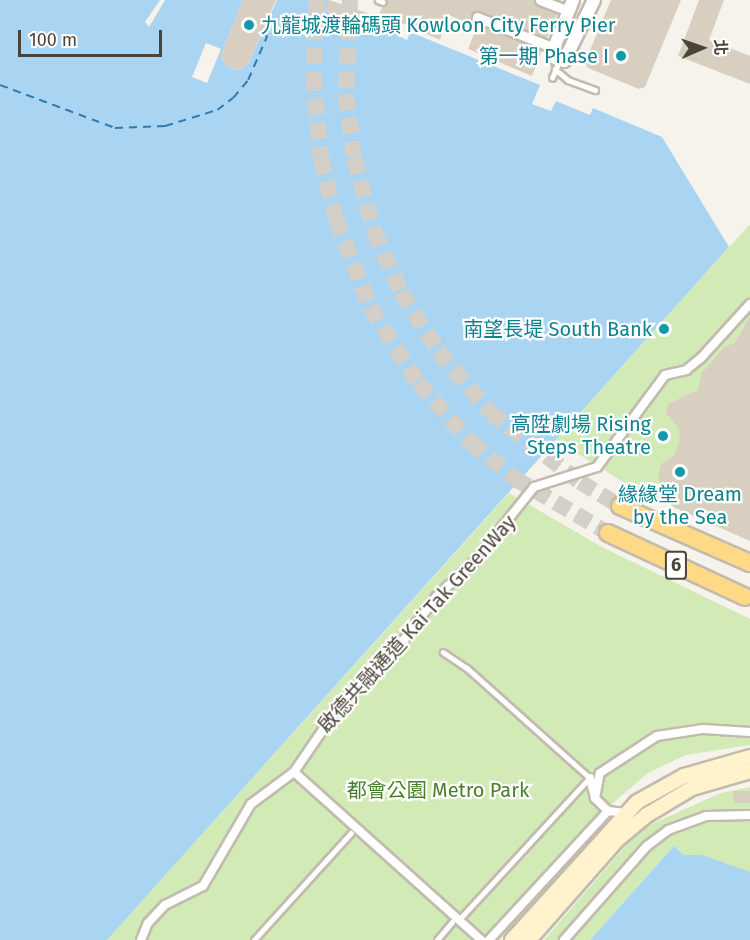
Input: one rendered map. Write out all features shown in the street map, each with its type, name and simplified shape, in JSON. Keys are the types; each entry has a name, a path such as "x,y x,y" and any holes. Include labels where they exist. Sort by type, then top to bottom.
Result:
{"highway":[{"name":"6","path":"620,506 750,563"},
{"name":"6","path":"608,533 745,597"}],"main road":[{"path":"512,940 626,813 684,776 750,757"},
{"path":"529,940 617,840 646,815 692,788 750,771"}],"street":[{"path":"540,0 571,6 556,59"},
{"path":"477,17 556,59 571,56 594,0"},
{"name":"啟德共融通道 Kai Tak GreenWay","path":"141,940 148,923 165,905 203,886 251,804 294,772 333,715 407,636 436,597 474,562 534,487 597,467 665,375 686,370 701,358 750,304"},
{"path":"595,798 600,773 657,736 703,729 750,732"},
{"path":"294,772 482,940"},
{"path":"590,778 595,798 608,811 626,813"},
{"path":"489,940 608,811"},
{"path":"564,940 647,846 668,830 706,816 750,814"}],"lane":[{"path":"552,78 556,59"},
{"path":"556,59 568,80 595,90"},
{"path":"443,652 467,668 590,778 463,916"},
{"path":"254,940 351,833"},
{"path":"437,940 452,922"}],"green space":[{"path":"750,224 750,541 631,487 556,440"},
{"name":"都會公園 Metro Park","path":"509,493 602,547 750,619 750,745 686,755 648,773 600,814 601,827 500,940 107,940"},
{"path":"750,787 750,877 702,855 684,855 674,846 590,940 544,940 640,829 721,793"}],"water":[{"path":"0,0 160,0 145,22 149,27 165,0 243,0 221,55 227,67 239,70 248,64 277,0 329,0 325,10 364,27 370,15 401,28 398,36 407,40 410,32 540,85 532,104 551,111 556,101 590,115 593,108 662,137 729,247 107,940 0,940"},
{"path":"674,846 684,855 702,855 750,872 750,940 590,940"}],"pier":[{"path":"206,43 221,49 207,83 192,77"}],"building":[{"name":"九龍城渡輪碼頭 Kowloon City Ferry Pier","path":"243,0 276,0 248,64 240,70 227,67 221,55"},
{"path":"329,0 370,14 365,27 325,10"},
{"path":"387,0 533,0 557,14 547,38 480,11 471,14 474,23 542,50 532,76 468,49 477,27 449,15 440,40 379,13"},
{"path":"611,0 681,0 645,87 639,89 588,68 585,62"},
{"path":"699,0 724,0 709,40 750,56 750,84 678,56"},
{"path":"750,316 750,541 673,507 658,478 661,464 674,456 680,440 679,428 666,413 668,404 698,390 702,373 724,347 735,343"},
{"path":"733,791 750,791 750,803 734,803"}],"ferry route":[{"path":"0,85 115,128 165,126 217,110 233,98 248,80 267,36 262,34"}],"tunnel":[{"path":"317,0 313,75 321,158 336,219 370,307 418,383 471,442 514,478 608,533"},
{"path":"350,0 346,94 354,158 374,231 401,292 438,351 490,412 580,482 620,506"}],"place":[{"name":"九龍城渡輪碼頭 Kowloon City Ferry Pier","path":"249,25"},
{"name":"第一期 Phase I","path":"621,56"},
{"name":"南望長堤 South Bank","path":"664,329"},
{"name":"高陞劇場 Rising Steps Theatre","path":"663,436"},
{"name":"緣緣堂 Dream by the Sea","path":"680,472"}]}
